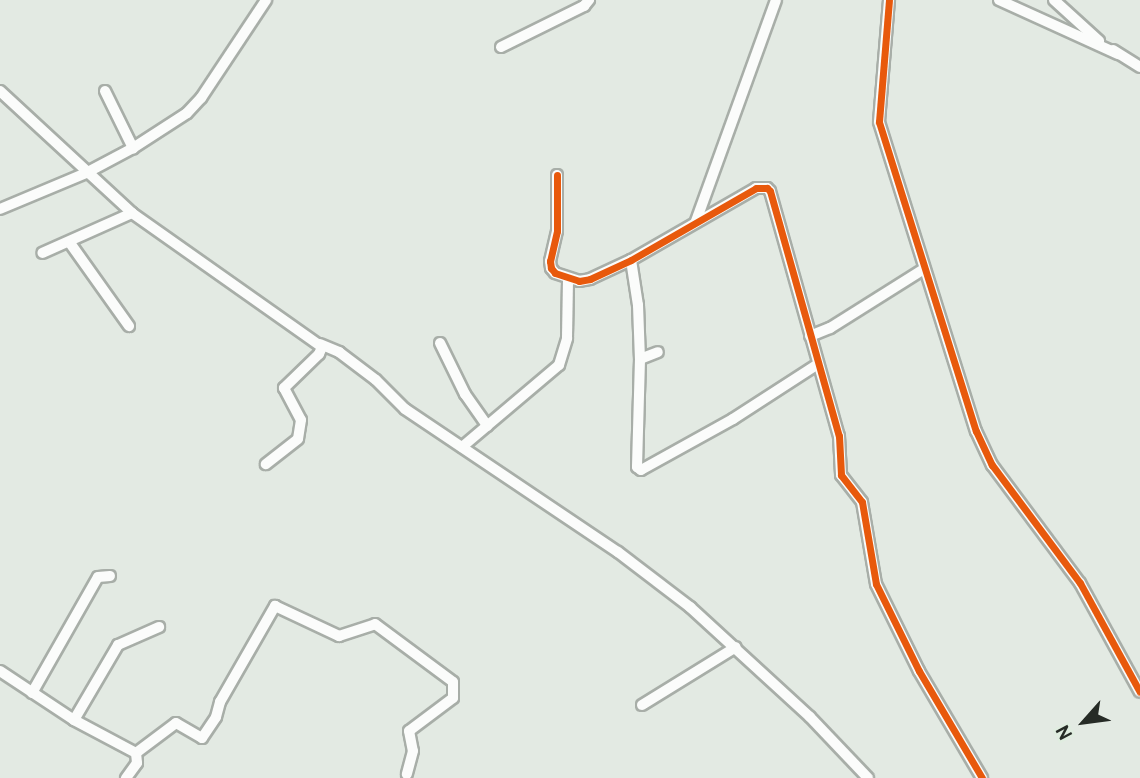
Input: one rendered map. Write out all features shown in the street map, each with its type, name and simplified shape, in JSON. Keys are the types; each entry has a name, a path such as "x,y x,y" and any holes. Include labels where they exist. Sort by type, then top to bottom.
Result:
{"street":[{"path":"0,209 86,173 133,148 187,113 201,98 266,0"},
{"path":"501,47 584,6 589,0"},
{"path":"696,221 776,0"},
{"path":"888,0 879,122 976,431 992,464 1080,583 1140,692"},
{"path":"999,0 1118,54 1140,67"},
{"path":"1054,0 1078,24 1118,54"},
{"path":"105,91 133,148"},
{"path":"0,92 132,212 320,344 339,352 376,380 405,409 618,552 736,647 868,778"},
{"path":"556,175 557,231 550,261 555,273 568,278 590,279 631,260 756,188 767,188 770,191 839,436 841,475 862,502 876,584 919,671 982,778"},
{"path":"42,253 70,243 132,212"},
{"path":"70,243 128,326"},
{"path":"631,260 638,305 640,359 637,467 641,470 733,419 818,364"},
{"path":"810,336 830,328 924,269"},
{"path":"462,447 559,365 566,338 568,278"},
{"path":"440,343 465,394 487,426"},
{"path":"266,464 298,439 301,420 284,388 319,354 322,350 320,344"},
{"path":"640,359 657,352"},
{"path":"32,693 98,578 110,576"},
{"path":"136,753 176,723 202,738 275,606 339,636 374,624 453,682 453,698 409,731 413,751 407,774"},
{"path":"74,720 118,645 159,627"},
{"path":"642,705 736,647"},
{"path":"0,671 74,720 136,753"},
{"path":"126,778 136,763 136,753"}],"cycle path":[{"path":"889,0 879,122 976,431 992,465 1080,583 1140,692"},
{"path":"557,175 557,231 550,261 551,268 555,273 579,281 590,279 631,260 756,188 767,188 770,191 839,436 841,475 862,502 876,584 919,671 982,778"}]}
